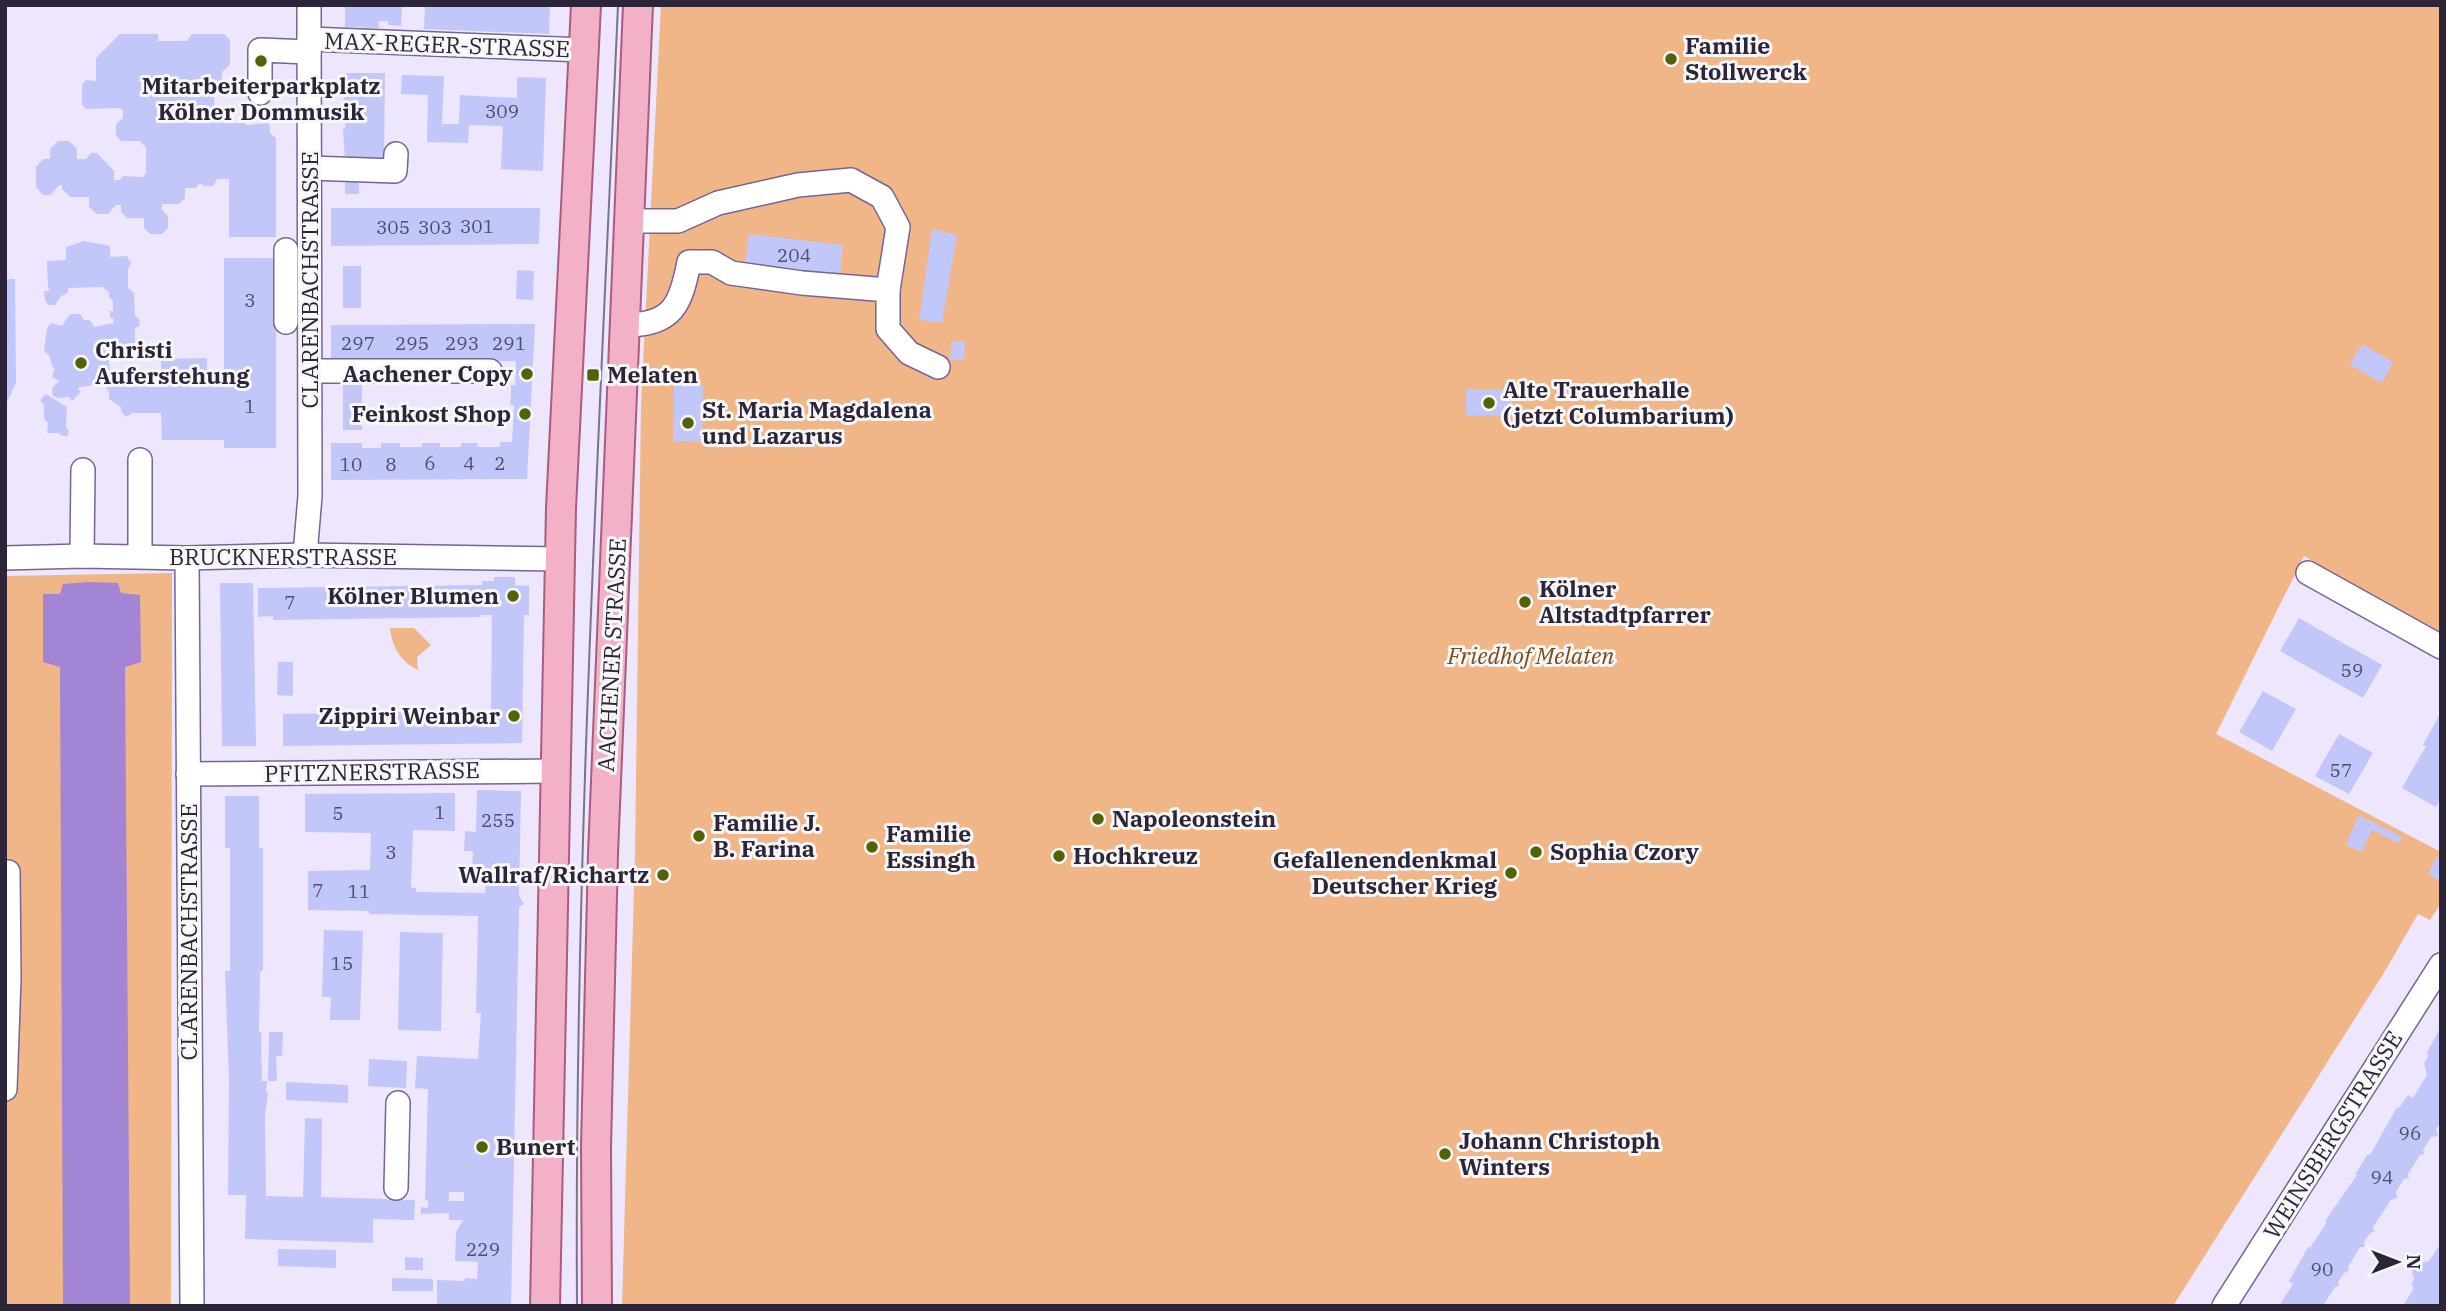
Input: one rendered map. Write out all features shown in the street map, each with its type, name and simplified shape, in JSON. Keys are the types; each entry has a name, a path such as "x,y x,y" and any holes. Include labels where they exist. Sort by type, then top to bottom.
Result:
{"main road":[{"path":"545,1306 560,559 586,5"},
{"name":"AACHENER STRASSE","path":"597,1306 596,1147 603,854 638,5"}],"street":[{"name":"CLARENBACHSTRASSE","path":"305,555 310,496 309,5"},
{"name":"MAX-REGER-STRASSE","path":"260,93 260,50 309,46 584,50"},
{"path":"310,168 395,170 396,154"},
{"path":"630,220 678,221 718,204 798,185 851,180 881,197 898,227 888,290 888,328 909,353 938,367"},
{"path":"286,250 286,322"},
{"path":"626,325 644,325 662,320 683,294 689,262 712,262 731,273 802,283 888,290"},
{"path":"310,371 490,371"},
{"path":"140,460 140,556"},
{"path":"82,556 83,470"},
{"name":"BRUCKNERSTRASSE","path":"5,558 305,555 560,559"},
{"name":"CLARENBACHSTRASSE","path":"187,558 192,1306"},
{"path":"2308,573 2441,647"},
{"name":"PFITZNERSTRASSE","path":"188,774 556,771"},
{"path":"5,872 8,872 5,1089"},
{"name":"WEINSBERGSTRASSE","path":"2224,1306 2441,965"},
{"path":"396,1188 398,1103"}],"green space":[{"name":"Friedhof Melaten","path":"661,5 2441,5 2441,634 2304,556 2216,734 2441,852 2441,903 2430,920 2418,914 2385,971 2173,1306 622,1306 635,855 641,405"},
{"path":"172,573 171,1306 5,1306 5,576"},
{"path":"390,628 414,628 431,645 417,657 418,670 398,653"}],"shaded area":[{"path":"118,583 121,593 140,595 141,662 125,667 130,1306 63,1306 60,667 43,662 43,594 60,594 63,584"}],"building":[{"path":"345,5 402,6 401,26 379,21 379,28 345,27"},
{"path":"425,5 550,5 549,34 424,29"},
{"path":"120,34 158,34 158,41 187,41 192,34 224,34 230,40 230,65 222,72 222,89 214,94 214,115 224,123 268,123 270,126 270,133 276,138 276,237 229,237 229,179 217,179 213,186 200,183 196,188 185,188 185,198 179,204 162,204 162,210 168,216 168,228 162,234 150,234 144,228 144,218 127,218 121,212 121,205 116,205 108,214 97,214 89,207 89,197 70,197 62,189 62,185 51,195 43,195 36,187 36,167 43,159 50,159 50,149 58,141 69,141 77,149 77,159 86,159 91,153 97,153 114,171 114,180 120,180 123,176 143,177 146,173 146,148 140,141 121,141 116,135 116,124 123,118 123,111 120,108 86,109 82,105 82,85 86,80 96,81 96,58"},
{"path":"346,73 385,73 384,161 345,161 343,129"},
{"path":"402,75 444,76 442,124 459,124 460,95 517,98 517,77 546,78 543,171 501,169 503,126 469,125 468,143 427,142 428,95 401,94"},
{"path":"345,177 359,177 359,194 345,194"},
{"path":"331,208 540,208 539,244 331,246"},
{"path":"932,229 957,235 942,323 919,320"},
{"path":"749,234 843,245 840,275 745,264"},
{"path":"84,241 110,246 110,257 127,256 131,263 128,270 128,288 134,293 135,316 139,319 140,326 135,328 135,350 111,350 114,358 109,362 111,376 115,376 113,380 118,384 161,384 161,359 207,358 207,372 224,372 224,258 276,258 276,448 224,448 224,440 162,440 161,413 132,413 126,417 121,407 109,399 109,392 104,384 80,387 78,389 81,392 72,401 69,397 53,396 52,388 59,381 52,377 55,368 53,369 49,355 44,351 47,328 51,323 62,326 70,314 80,314 84,320 90,320 94,327 114,323 113,318 110,318 113,302 109,292 102,287 68,288 68,293 61,296 55,305 48,305 45,301 44,291 50,291 47,261 66,260 66,247"},
{"path":"343,266 361,266 361,308 343,308"},
{"path":"517,270 534,271 533,300 516,299"},
{"path":"5,279 15,279 16,383 5,406"},
{"path":"535,324 527,479 331,480 331,443 362,443 362,448 381,448 381,443 400,443 400,447 422,447 422,443 440,443 440,447 461,447 461,443 477,443 477,447 500,447 500,442 512,442 514,405 510,405 511,385 515,385 516,361 331,362 331,325"},
{"path":"951,341 965,342 964,360 950,360"},
{"path":"2362,344 2393,362 2382,383 2350,365"},
{"path":"343,380 362,380 362,430 343,430"},
{"name":"St. Maria Magdalena und Lazarus","path":"674,384 703,385 702,442 673,441"},
{"name":"Alte Trauerhalle (jetzt Columbarium)","path":"1466,389 1512,390 1512,416 1466,415"},
{"path":"46,394 67,407 67,436 47,433 48,423 44,419 44,405 40,400"},
{"path":"494,577 515,577 515,585 529,586 529,615 524,615 522,743 283,746 283,714 491,711 492,615 273,620 273,616 258,617 258,588 482,585 482,581 494,581"},
{"path":"220,583 253,583 256,746 222,746"},
{"path":"2299,618 2382,665 2363,698 2280,651"},
{"path":"278,662 293,662 293,696 277,695"},
{"path":"2263,691 2296,709 2272,751 2239,732"},
{"path":"2441,712 2441,797 2436,807 2402,788 2426,746 2423,745"},
{"path":"2339,734 2373,753 2349,794 2315,776"},
{"path":"477,790 521,791 519,896 524,904 519,907 511,1306 437,1306 437,1280 477,1279 478,1262 455,1261 456,1232 463,1220 449,1220 449,1213 421,1214 421,1207 428,1208 428,1200 425,1200 428,1089 415,1088 417,1056 478,1059 481,1013 476,1013 478,916 308,910 308,871 370,870 371,833 305,832 305,794 455,793 455,831 413,830 411,888 416,888 416,892 485,893 486,873 472,873 473,851 464,851 465,831 476,832","holes":["449,1192 464,1192 464,1201 449,1201"]},
{"path":"225,796 259,796 259,848 263,848 263,971 260,971 259,1032 262,1081 267,1081 268,1093 265,1116 266,1196 303,1197 305,1118 322,1119 321,1197 415,1200 414,1220 373,1219 373,1243 245,1239 246,1195 228,1195 229,1079 225,971 230,971 230,848 225,848"},
{"path":"2359,815 2402,837 2398,843 2372,830 2361,852 2346,845"},
{"path":"2437,856 2441,858 2441,882 2428,874"},
{"path":"324,930 363,931 360,1020 330,1020 331,997 322,997"},
{"path":"400,932 443,933 441,1031 398,1030"},
{"path":"2441,1027 2441,1122 2436,1129 2438,1136 2431,1137 2423,1150 2424,1154 2420,1155 2408,1174 2409,1178 2404,1179 2396,1192 2397,1198 2391,1200 2373,1227 2374,1232 2370,1233 2364,1242 2365,1247 2360,1247 2348,1267 2349,1271 2345,1272 2338,1282 2339,1286 2335,1287 2324,1304 2328,1306 2279,1306 2293,1284 2289,1281 2308,1247 2310,1248 2327,1222 2325,1221 2368,1154 2370,1155 2397,1107 2399,1108 2408,1095 2413,1098 2427,1075 2424,1063 2429,1055 2426,1054"},
{"path":"269,1032 283,1032 282,1056 276,1056 277,1081 268,1081"},
{"path":"369,1059 407,1061 406,1088 368,1086"},
{"path":"286,1082 348,1085 348,1103 286,1100"},
{"path":"2441,1243 2441,1306 2406,1306 2404,1304 2413,1290 2411,1267 2421,1266 2423,1262 2429,1261"},
{"path":"278,1249 336,1250 336,1268 278,1266"},
{"path":"405,1257 423,1258 423,1270 405,1270"},
{"path":"392,1278 433,1279 433,1291 392,1291"}],"tram line":[{"path":"577,1306 579,981 584,818 618,5"}],"place":[{"name":"Familie Stollwerck","path":"1671,59"},
{"name":"Mitarbeiterparkplatz Kölner Dommusik","path":"261,61"},
{"name":"Christi Auferstehung","path":"81,363"},
{"name":"Aachener Copy","path":"527,374"},
{"name":"Melaten","path":"593,375"},
{"name":"Alte Trauerhalle (jetzt Columbarium)","path":"1489,403"},
{"name":"Feinkost Shop","path":"525,414"},
{"name":"St. Maria Magdalena und Lazarus","path":"688,423"},
{"name":"Kölner Blumen","path":"513,596"},
{"name":"Kölner Altstadtpfarrer","path":"1525,602"},
{"name":"Zippiri Weinbar","path":"514,716"},
{"name":"Napoleonstein","path":"1098,819"},
{"name":"Familie J. B. Farina","path":"699,836"},
{"name":"Familie Essingh","path":"872,847"},
{"name":"Sophia Czory","path":"1536,852"},
{"name":"Hochkreuz","path":"1059,856"},
{"name":"Gefallenendenkmal Deutscher Krieg","path":"1511,873"},
{"name":"Wallraf/Richartz","path":"663,875"},
{"name":"Bunert","path":"482,1147"},
{"name":"Johann Christoph Winters","path":"1445,1154"}]}
